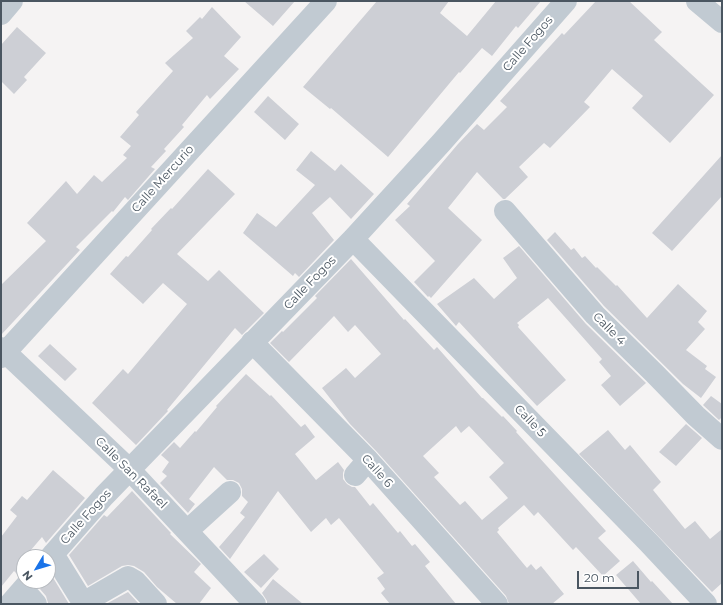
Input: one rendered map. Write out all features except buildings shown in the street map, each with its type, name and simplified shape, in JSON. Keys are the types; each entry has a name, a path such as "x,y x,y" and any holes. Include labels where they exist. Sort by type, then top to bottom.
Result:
{"street":[{"path":"1,14 12,1"},
{"name":"Calle Mercurio","path":"2,352 326,1"},
{"name":"Calle Fogos","path":"56,550 129,469 353,239 441,143 566,1"},
{"path":"697,1 722,22"},
{"name":"Calle 4","path":"505,211 595,315 696,416 722,439"},
{"name":"Calle 5","path":"353,239 644,537 706,604"},
{"name":"Calle 6","path":"252,342 362,468 497,604"},
{"name":"Calle San Rafael","path":"2,352 129,469 255,604"},
{"path":"187,531 230,492"},
{"path":"56,565 84,603 128,576 135,581 156,604"}]}
